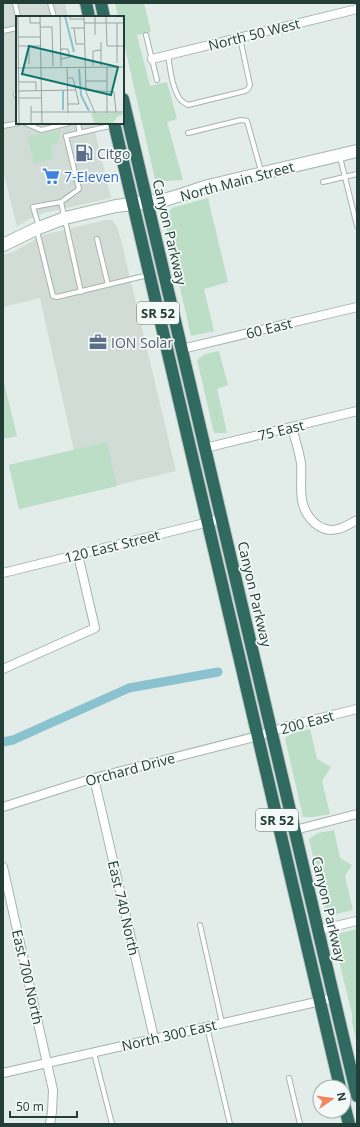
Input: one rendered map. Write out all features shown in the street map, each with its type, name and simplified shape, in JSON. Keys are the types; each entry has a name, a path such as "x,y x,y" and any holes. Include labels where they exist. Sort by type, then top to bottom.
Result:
{"highway":[{"path":"86,3 89,16"},
{"path":"100,3 104,16"},
{"name":"Canyon Parkway","path":"124,103 357,1096"},
{"name":"SR 52","path":"114,124 338,1079"}],"street":[{"name":"North 50 West","path":"152,59 357,9"},
{"name":"North Main Street","path":"3,245 37,228 65,218 116,206 147,203 181,196 208,186 357,151"},
{"name":"60 East","path":"182,349 357,307"},
{"name":"75 East","path":"205,448 357,411"},
{"path":"292,427 301,464 302,501 312,522 318,526 331,530 339,529 357,520"},
{"name":"120 East Street","path":"3,573 222,518"},
{"path":"3,669 95,628 78,555"},
{"name":"200 East","path":"258,736 288,726 357,709"},
{"name":"Orchard Drive","path":"3,806 94,778 258,736"},
{"name":"East 740 North","path":"94,778 154,1038"},
{"path":"294,830 357,814"},
{"name":"East 700 North","path":"3,867 53,1090 50,1124"},
{"path":"318,930 357,921"},
{"name":"North 300 East","path":"3,1073 334,998"}],"lane":[{"path":"15,3 18,16"},
{"path":"50,3 54,16"},
{"path":"3,31 16,28"},
{"path":"146,36 157,80"},
{"path":"168,55 170,70 177,93 181,100 188,105 248,89 250,85 240,38"},
{"path":"188,134 241,120 247,121 262,173"},
{"path":"3,126 16,124"},
{"path":"27,124 41,130 65,124"},
{"path":"78,124 80,132"},
{"path":"114,124 66,136 79,189 61,202 33,207 53,296 57,297 82,292 150,275"},
{"path":"340,155 357,226"},
{"path":"323,182 357,174"},
{"path":"61,202 82,292"},
{"path":"97,239 108,285"},
{"path":"200,925 222,1023"},
{"path":"207,1026 230,1124"},
{"path":"94,1052 112,1124"},
{"path":"289,1078 300,1124"}],"shaded area":[{"path":"3,3 65,3 68,16 16,16 16,124 93,124 111,198 44,213 27,220 17,227 3,171"},
{"path":"105,220 112,220 117,227 120,236 176,471 19,509 9,465 74,450 40,298 3,307 3,255 13,252 43,235"}],"green space":[{"path":"115,3 144,3 151,32 137,35 150,86 167,82 177,119 167,122 183,180 165,181 155,179 124,43 124,16 118,16"},
{"path":"60,130 58,143 51,145 53,159 34,164 27,136"},
{"path":"208,198 228,282 204,289 214,331 191,336 164,218 172,208"},
{"path":"219,351 228,385 217,389 227,433 214,433 197,360 205,354"},
{"path":"3,379 17,436 3,439"},
{"path":"107,442 117,486 19,509 9,465"},
{"path":"310,729 317,759 331,767 322,781 330,814 303,817 285,738 293,733"},
{"path":"334,830 340,858 352,865 345,876 353,910 336,914 326,913 309,839 318,833"},
{"path":"357,929 357,1043 352,1022 352,1014 334,940 341,933"}],"waterway":[{"path":"3,742 13,740 129,688 218,672"}],"place":[{"name":"Citgo","path":"84,153"},
{"name":"7-Eleven","path":"51,176"},
{"name":"ION Solar","path":"98,342"}]}
